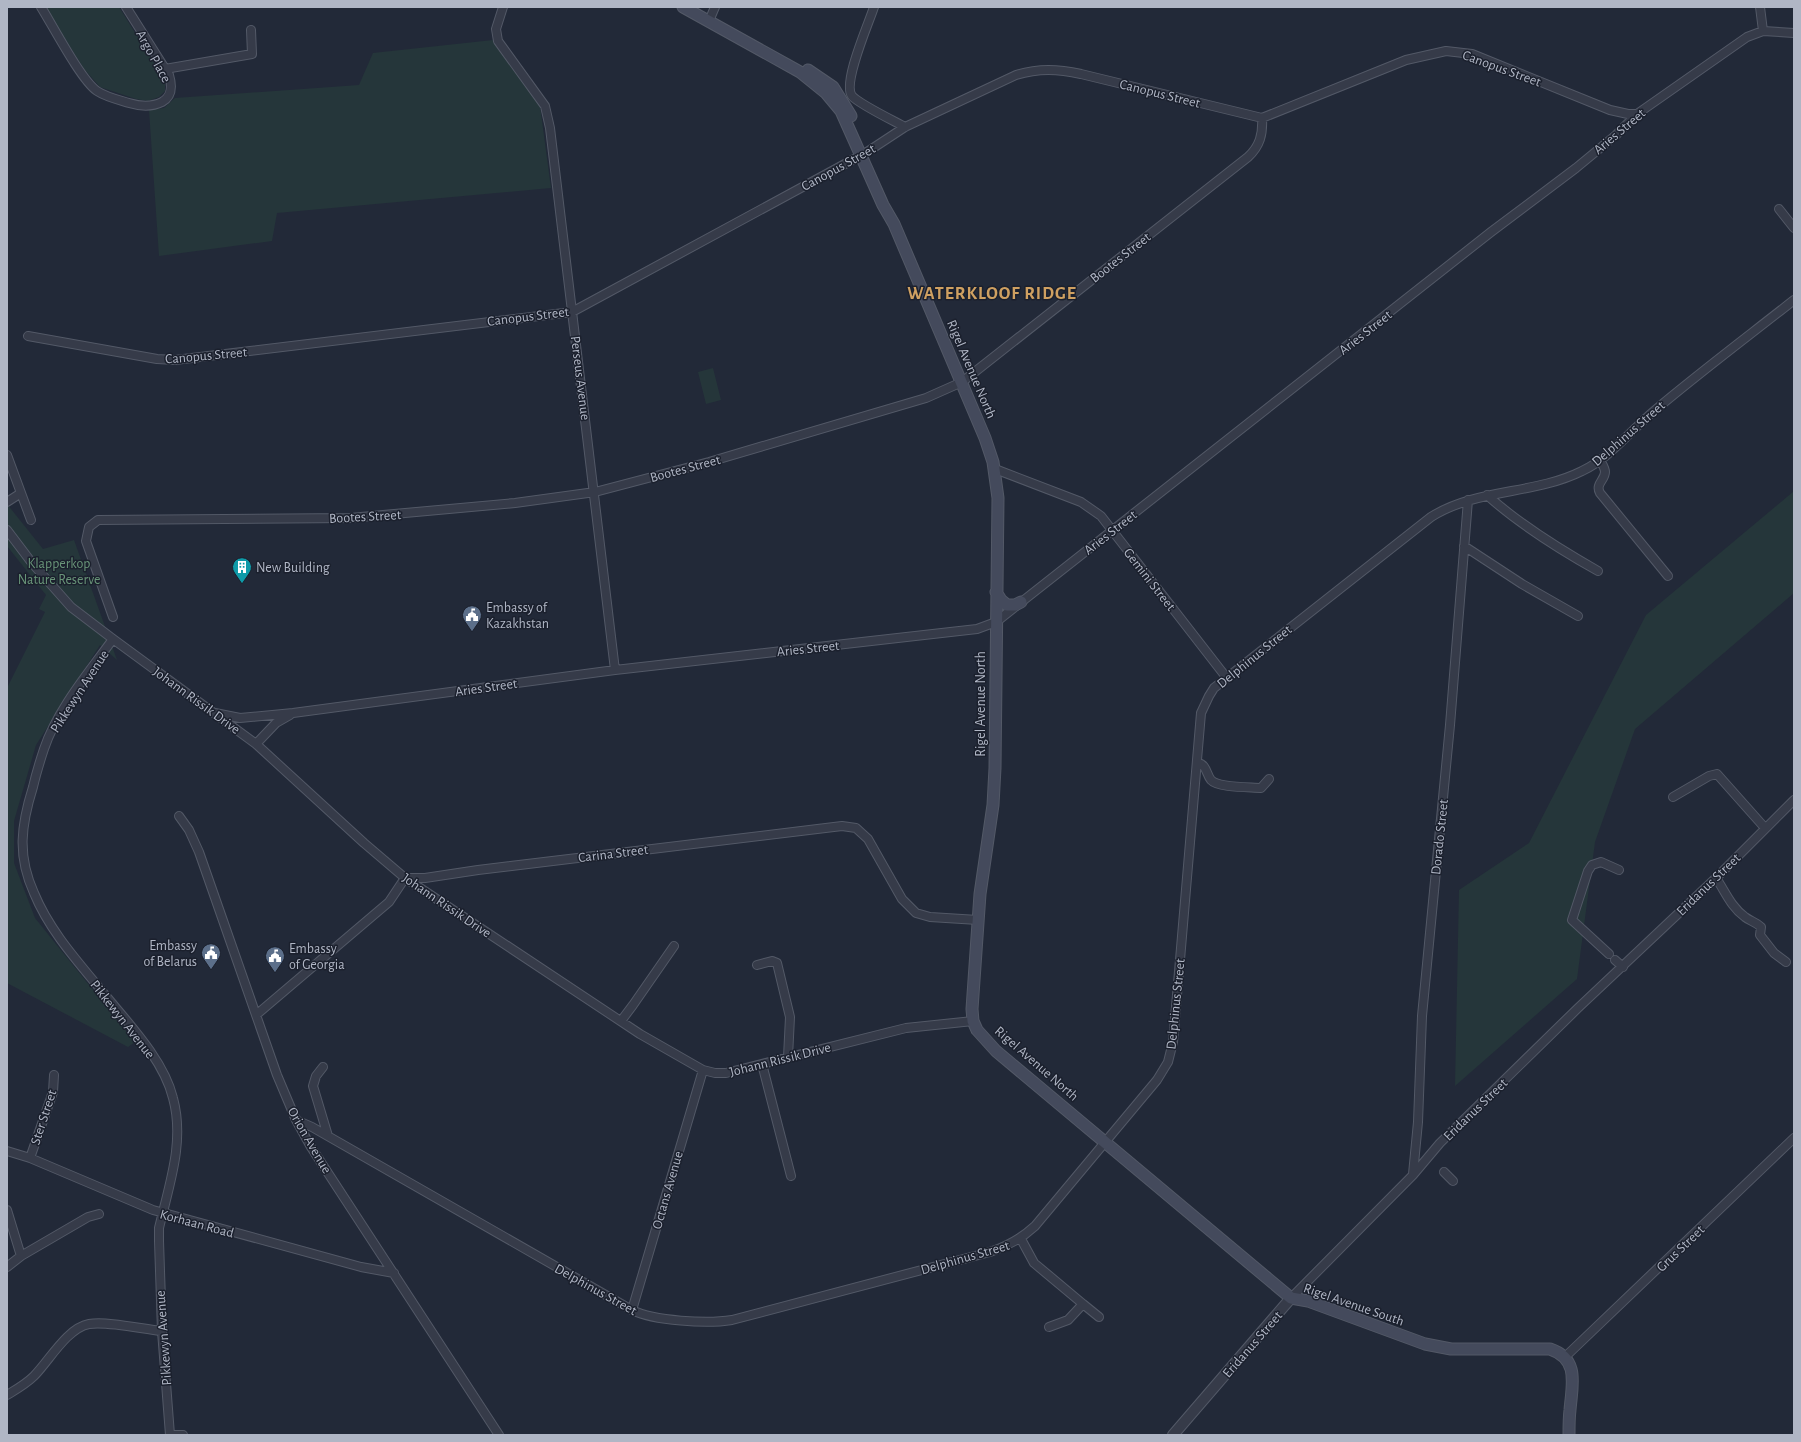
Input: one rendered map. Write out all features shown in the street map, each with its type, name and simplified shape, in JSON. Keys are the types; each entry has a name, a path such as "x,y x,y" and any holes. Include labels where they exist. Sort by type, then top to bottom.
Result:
{"main road":[{"name":"Rigel Avenue North","path":"683,7 712,15"},
{"name":"Rigel Avenue North","path":"695,7 712,15 800,72 816,84 841,111 864,154 883,205 894,224 985,438 995,469 998,498 993,805 978,920 972,999 973,1021 977,1030 996,1051 1106,1142"},
{"path":"996,592 1001,600 1007,605 1015,605 1022,602"},
{"name":"Rigel Avenue South","path":"1106,1142 1291,1298 1308,1301 1425,1344 1451,1349 1550,1349 1565,1357"},
{"path":"1565,1357 1573,1375 1569,1435"}],"street":[{"name":"Argo Place","path":"41,7 82,74 97,91 119,101 135,105 158,104 164,101 171,92 172,85 165,69 126,7"},
{"name":"Perseus Avenue","path":"503,7 496,29 498,41 536,92 545,106 547,115 595,492 615,670"},
{"path":"874,7 852,69 849,84 850,92 862,103 906,127"},
{"path":"1760,7 1763,31"},
{"path":"165,69 252,54 251,30"},
{"name":"Aries Street","path":"215,713 240,718 293,713 615,670 977,629 988,626 996,622 1022,602 1491,232 1576,168 1616,135 1637,114 1747,37 1763,31 1794,33"},
{"name":"Canopus Street","path":"28,336 157,359 175,360 572,312 864,154 906,127 1016,75 1030,71 1059,70 1081,74 1262,118 1406,60 1425,54 1446,51 1472,54 1601,107 1621,113 1637,114"},
{"name":"Bootes Street","path":"113,617 86,541 89,527 98,520 350,518 508,504 595,492 708,462 926,398 962,382 1255,151 1262,136 1262,118"},
{"path":"1779,208 1794,228"},
{"name":"Delphinus Street","path":"296,1120 328,1136 632,1310 656,1318 712,1321 732,1320 996,1250 1021,1239 1034,1226 1106,1142 1163,1072 1171,1052 1198,763 1201,713 1209,696 1226,677 1431,516 1443,509 1468,500 1544,484 1573,475 1600,460 1653,412 1794,300"},
{"path":"7,455 32,520"},
{"path":"1600,460 1605,470 1605,474 1598,489 1600,493 1668,576"},
{"name":"Gemini Street","path":"995,469 1081,502 1101,516 1226,677"},
{"path":"7,502 21,493"},
{"path":"1487,495 1506,512 1529,529 1598,571"},
{"name":"Dorado Street","path":"1413,1175 1418,1122 1422,1016 1450,725 1468,500"},
{"name":"Johann Rissik Drive","path":"7,530 61,597 71,607 256,744 364,843 405,878 620,1021 703,1070 715,1073 726,1073 906,1028 973,1021"},
{"path":"1464,546 1522,584 1578,616"},
{"name":"Pikkewyn Avenue","path":"113,639 89,671 60,715 44,749 23,828 22,851 28,878 48,922 147,1049 160,1067 171,1090 176,1112 178,1137 174,1167 160,1228 158,1248 162,1331 171,1435"},
{"name":"Aries Street","path":"256,744 276,723 293,713"},
{"path":"1198,763 1204,766 1211,780 1223,785 1261,788 1268,779"},
{"path":"1673,797 1709,776 1717,774 1765,828"},
{"name":"Eridanus Street","path":"1173,1435 1291,1298 1413,1175 1454,1130 1716,878 1794,800"},
{"name":"Orion Avenue","path":"179,816 189,830 199,852 277,1075 296,1120 311,1147 499,1435"},
{"name":"Carina Street","path":"405,878 425,878 502,867 842,826 856,828 868,839 902,899 916,913 930,917 978,920"},
{"path":"1619,870 1601,862 1592,865 1588,871 1572,920 1624,967"},
{"path":"256,1015 389,902 405,878"},
{"path":"1716,878 1730,902 1745,918 1761,927 1760,935 1774,953 1786,962"},
{"path":"620,1021 634,1005 674,946"},
{"path":"757,965 772,961 776,963 790,1017 788,1057"},
{"path":"762,1064 791,1176"},
{"path":"323,1067 316,1076 313,1086 328,1136"},
{"name":"Octans Avenue","path":"632,1310 703,1070"},
{"name":"Ster Street","path":"30,1158 53,1092 54,1075"},
{"name":"Grus Street","path":"1565,1357 1794,1138"},
{"name":"Korhaan Road","path":"7,1151 30,1158 133,1203 163,1213 361,1267 394,1274"},
{"path":"1444,1172 1453,1181"},
{"path":"7,1210 21,1256"},
{"path":"7,1267 21,1256 88,1217 99,1214"},
{"path":"1021,1239 1034,1263 1099,1317"},
{"path":"1049,1326 1068,1320 1083,1304"},
{"path":"7,1395 33,1377 68,1336 84,1326 107,1324 162,1331"},
{"path":"171,1435 183,1435"}],"green space":[{"path":"45,7 119,7 165,81 165,91 159,97 148,101 136,99 100,87 84,69"},
{"path":"493,40 540,106 551,188 277,213 272,241 159,256 149,110 164,108 175,98 359,85 373,53"},
{"path":"713,368 721,400 706,404 698,372"},
{"path":"1794,491 1794,593 1635,729 1595,842 1577,979 1455,1086 1459,890 1529,843 1646,615"},
{"name":"Klapperkop Nature Reserve","path":"7,504 43,549 74,540 117,660 100,645 36,745 14,821 14,863 35,918 135,1042 128,1047 7,983 7,688 45,612 39,609 46,595 7,546"}],"place":[{"name":"New Building","path":"242,584"},
{"name":"Embassy of Kazakhstan","path":"472,632"},
{"name":"Embassy of Belarus","path":"211,970"},
{"name":"Embassy of Georgia","path":"275,973"}],"district":[{"name":"WATERKLOOF RIDGE","path":"992,293"}]}
